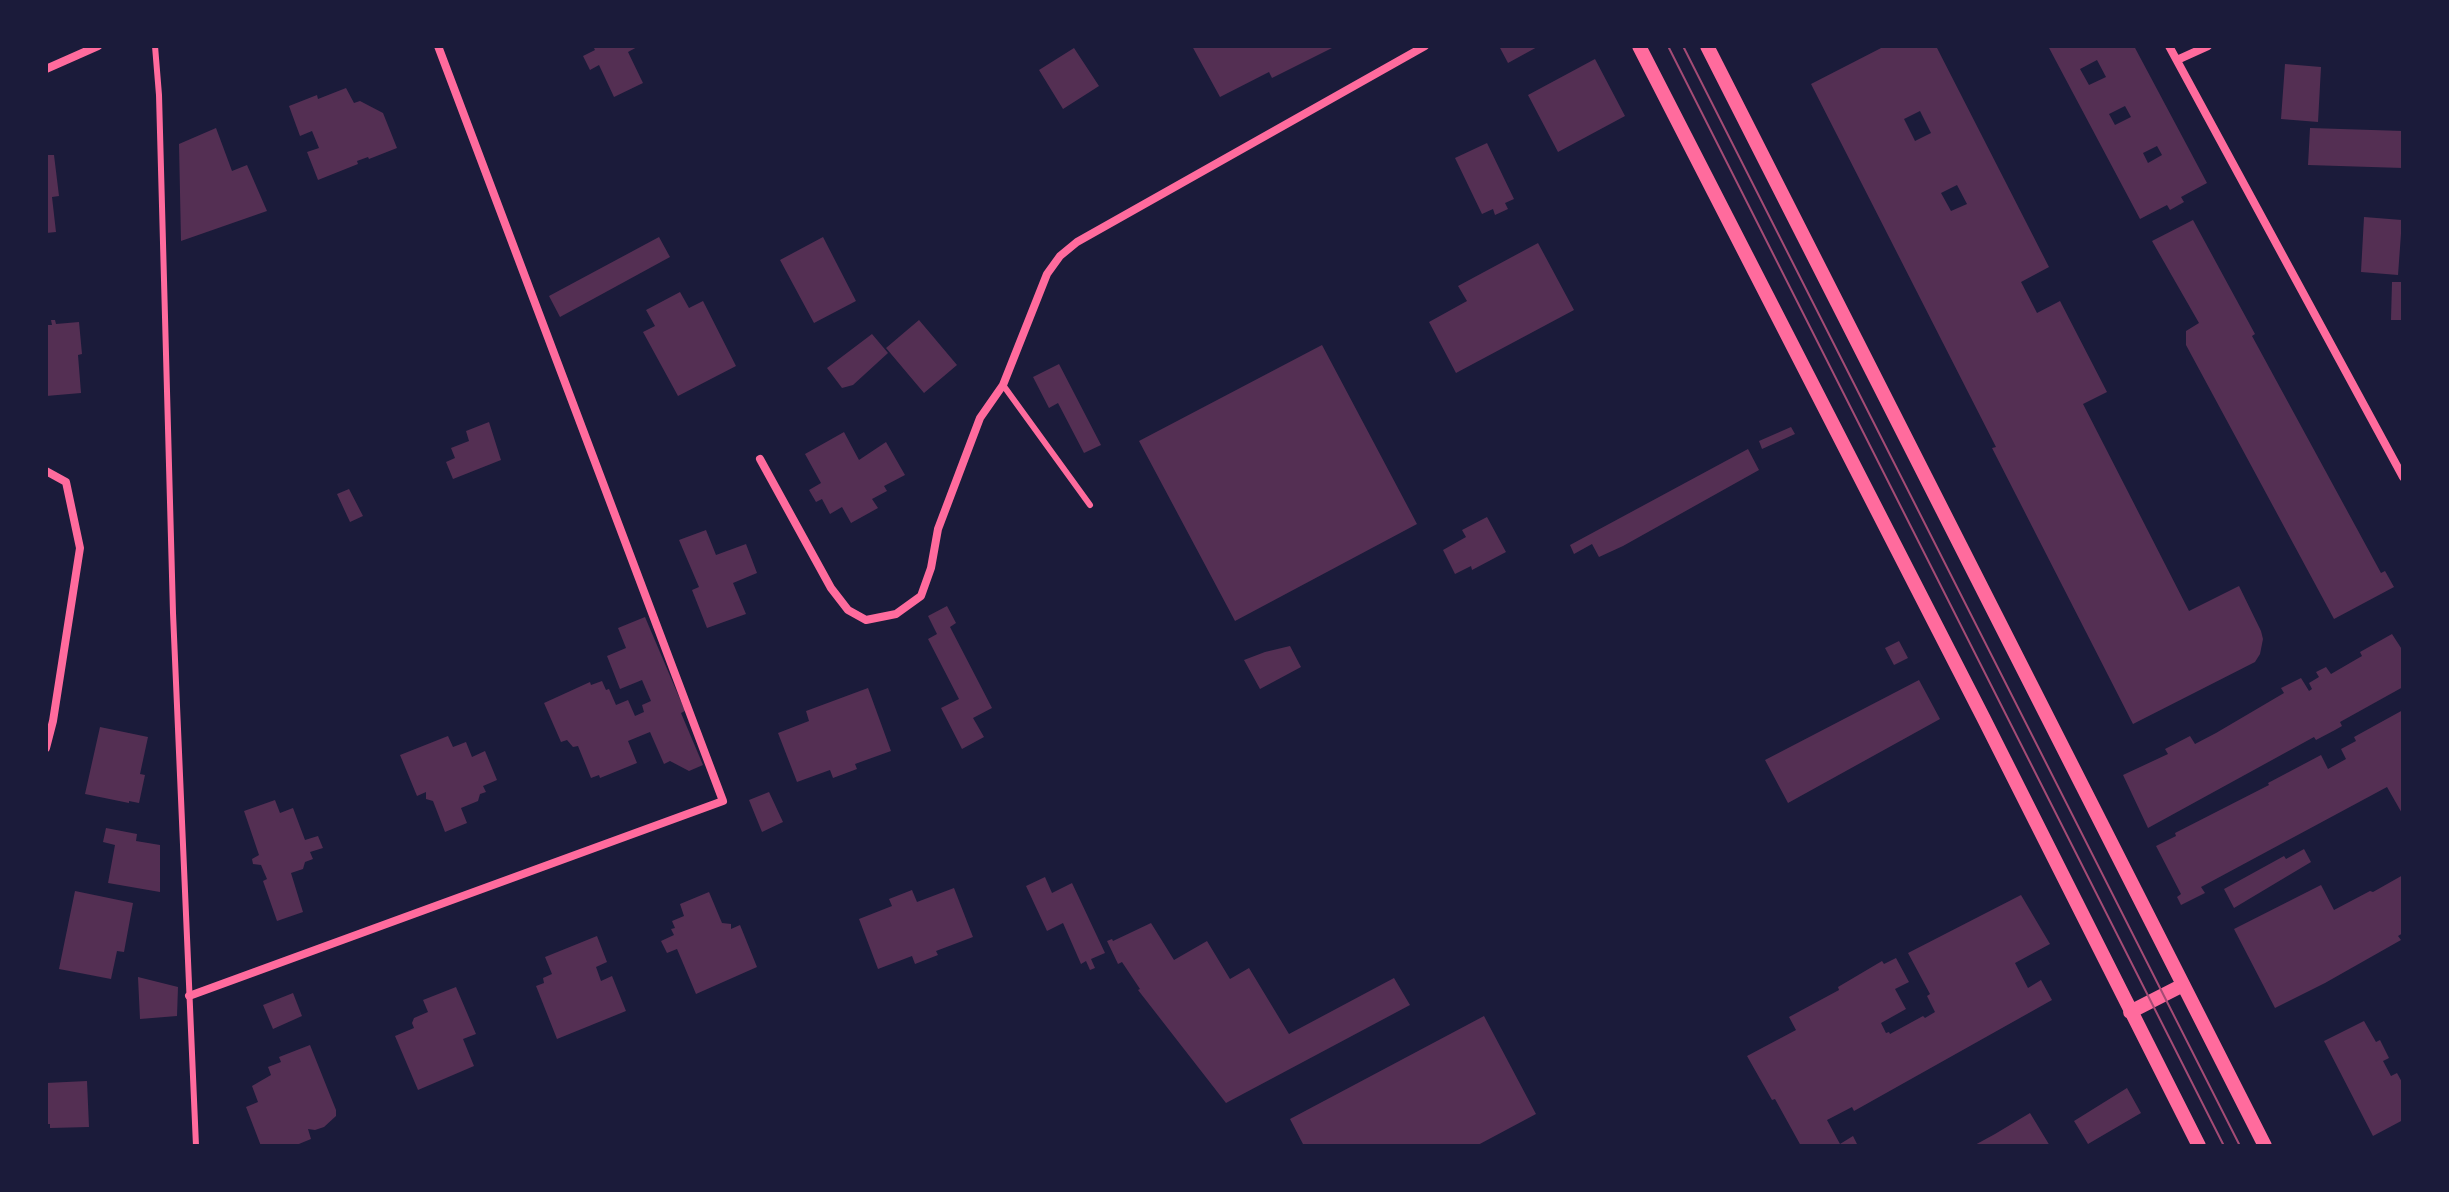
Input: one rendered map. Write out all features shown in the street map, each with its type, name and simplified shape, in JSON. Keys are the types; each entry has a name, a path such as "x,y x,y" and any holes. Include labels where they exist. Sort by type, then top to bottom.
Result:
{"street":[{"path":"46,69 98,46"},
{"path":"189,996 723,801 438,46"},
{"path":"760,459 831,588 848,610 866,620 896,614 921,596 931,568 938,529 980,418 1003,385 1047,274 1060,256 1077,242 1425,46"},
{"path":"1639,46 2199,1146"},
{"path":"1707,46 2265,1146"},
{"path":"2169,46 2403,477"},
{"path":"2177,60 2208,46"},
{"path":"46,471 66,482 80,548 46,748"},
{"path":"2130,1012 2183,985"}],"lane":[{"path":"155,46 159,95 173,613 196,1146"},
{"path":"1003,385 1090,505"}],"building":[{"path":"593,46 639,46 628,52 643,83 614,97 599,65 590,70 583,56 595,50"},
{"path":"1192,46 1336,46 1272,78 1269,72 1220,97"},
{"path":"1499,46 1539,46 1508,63"},
{"path":"1885,46 1936,46 2049,267 2021,282 2037,313 2060,301 2107,392 2083,404 2189,611 2239,586 2263,639 2255,662 2133,724 1811,84","holes":["1920,111 1931,133 1915,141 1904,119","1957,185 1967,204 1951,211 1941,193"]},
{"path":"2048,46 2134,46 2207,183 2181,197 2184,202 2170,210 2167,205 2140,219","holes":["2097,60 2106,77 2089,85 2080,69","2125,106 2131,117 2115,125 2109,114","2157,146 2162,155 2148,163 2143,153"]},
{"path":"1074,48 1099,86 1063,109 1039,70"},
{"path":"1595,59 1625,116 1558,152 1528,95"},
{"path":"2285,64 2321,67 2318,122 2281,119"},
{"path":"346,88 354,103 360,101 383,113 397,148 357,161 358,164 318,180 307,152 319,148 312,131 300,136 289,106"},
{"path":"216,128 232,171 247,165 267,211 181,241 179,144"},
{"path":"2310,128 2403,131 2403,168 2308,165"},
{"path":"1487,143 1514,199 1505,203 1508,209 1495,215 1493,209 1482,214 1455,158"},
{"path":"46,155 54,155 59,196 52,197 56,232 46,233"},
{"path":"2364,217 2402,220 2398,275 2361,272"},
{"path":"2193,220 2255,334 2252,336 2381,573 2385,571 2394,587 2334,619 2186,345 2186,331 2199,323 2152,241"},
{"path":"659,237 670,257 560,317 549,296"},
{"path":"823,237 856,301 814,323 780,260"},
{"path":"1538,243 1574,310 1456,373 1429,322 1467,301 1458,286"},
{"path":"2392,282 2403,282 2403,320 2391,320"},
{"path":"680,292 689,308 703,301 736,366 678,396 643,332 655,326 646,310"},
{"path":"51,320 55,320 56,324 79,322 81,393 46,396 46,325 52,325"},
{"path":"919,320 957,365 924,393 886,348"},
{"path":"872,334 888,353 853,385 842,388 827,368"},
{"path":"1322,345 1417,524 1235,621 1139,441"},
{"path":"1059,364 1101,445 1084,453 1058,403 1049,408 1033,377"},
{"path":"489,422 501,460 453,479 446,462 455,458 451,448 469,441 466,431"},
{"path":"1791,427 1795,434 1762,449 1759,441"},
{"path":"844,432 859,460 886,442 905,475 884,486 887,491 872,499 878,508 851,523 842,507 830,514 822,499 816,502 809,490 821,483 805,454"},
{"path":"1748,449 1759,470 1599,557 1592,544 1574,554 1570,545"},
{"path":"349,489 363,516 350,522 337,494"},
{"path":"1487,517 1506,552 1472,570 1471,566 1455,574 1443,550 1466,537 1462,530"},
{"path":"706,530 716,555 746,544 757,573 733,583 746,614 707,628 692,590 699,587 679,540"},
{"path":"947,606 956,623 950,627 992,708 973,718 984,737 962,749 941,708 959,699 928,639 937,634 928,616"},
{"path":"645,617 685,711 681,713 703,765 689,771 670,761 664,764 650,732 628,741 637,763 600,778 599,775 591,778 578,746 573,747 567,740 561,742 544,703 590,682 591,685 602,681 616,705 628,700 635,716 644,712 642,705 651,701 642,680 620,689 607,656 626,648 618,628"},
{"path":"2392,634 2403,651 2403,687 2340,722 2342,726 2335,730 2316,740 2314,737 2148,828 2123,775 2168,754 2165,749 2190,736 2195,744 2216,733 2284,693 2281,688 2301,678 2309,691 2312,689 2309,683 2319,677 2316,672 2326,667 2331,674 2362,656 2360,652"},
{"path":"1899,641 1908,658 1894,665 1885,648"},
{"path":"1290,646 1301,667 1260,689 1244,660"},
{"path":"1919,680 1940,719 1788,803 1765,760"},
{"path":"868,688 891,751 855,764 857,769 833,778 830,770 797,782 778,733 809,721 806,711"},
{"path":"2403,710 2403,815 2387,787 2201,887 2205,893 2181,905 2177,897 2181,894 2156,846 2321,755 2328,769 2346,759 2341,749 2356,741 2354,737"},
{"path":"100,727 148,737 140,774 145,775 139,803 85,794"},
{"path":"448,736 453,747 466,742 472,757 485,751 497,780 483,786 486,792 480,794 478,801 461,808 467,823 445,832 433,801 426,799 426,792 417,796 400,755"},
{"path":"769,792 783,822 762,832 749,800"},
{"path":"275,800 280,813 293,808 305,840 318,836 323,848 310,852 313,859 305,862 303,869 291,873 303,912 277,921 263,881 267,879 261,865 253,864 252,859 259,855 244,811"},
{"path":"106,828 137,834 136,841 160,845 160,892 108,883 115,845 103,842"},
{"path":"2304,849 2311,862 2234,908 2224,889 2284,856 2286,859"},
{"path":"2403,875 2403,933 2398,936 2401,940 2275,1008 2234,929 2321,885 2334,910"},
{"path":"1045,877 1052,893 1072,883 1105,953 1091,959 1095,968 1090,970 1086,961 1081,964 1063,923 1047,931 1026,886"},
{"path":"954,888 973,937 936,951 938,955 915,964 912,956 878,969 859,919 892,906 889,899 912,890 917,902"},
{"path":"75,891 133,903 124,952 117,951 111,979 59,969"},
{"path":"709,892 722,923 731,924 731,929 740,925 757,967 696,994 677,949 667,953 661,941 674,935 672,921 684,916 680,904"},
{"path":"2021,895 2050,944 2015,963 2028,988 2041,980 2052,1000 1854,1111 1852,1107 1827,1120 1840,1144 1853,1136 1858,1146 1801,1146 1747,1056 1796,1030 1789,1017 1839,990 1838,987 1882,961 1884,964 1896,958 1909,982 1895,989 1906,1009 1881,1023 1886,1033 1890,1034 1923,1016 1925,1018 1935,1012 1927,996 1930,994 1908,953"},
{"path":"1151,923 1174,960 1207,941 1230,979 1249,968 1289,1034 1394,978 1410,1005 1226,1103 1138,990 1122,962 1118,964 1107,941"},
{"path":"597,936 607,962 596,967 601,981 612,976 626,1011 557,1039 536,986 552,974 545,957"},
{"path":"138,977 178,987 177,1016 140,1019"},
{"path":"456,987 476,1034 463,1039 474,1066 418,1090 395,1036 414,1028 414,1018 428,1012 423,1000"},
{"path":"293,993 302,1016 273,1029 263,1005"},
{"path":"1484,1016 1536,1114 1476,1146 1304,1146 1290,1119"},
{"path":"2364,1021 2376,1042 2380,1040 2389,1058 2383,1061 2391,1076 2397,1073 2403,1084 2403,1120 2373,1136 2324,1041"},
{"path":"310,1045 336,1116 324,1127 308,1129 311,1139 294,1146 261,1146 246,1107 258,1102 252,1086 271,1075 268,1067 281,1062 279,1057"},
{"path":"87,1081 89,1127 50,1128 50,1124 46,1124 46,1083"},
{"path":"2127,1088 2141,1113 2088,1144 2074,1121"},
{"path":"2030,1113 2050,1146 1973,1146 1995,1134"}],"tram line":[{"path":"1668,46 2224,1146"},
{"path":"1683,46 2240,1146"}]}
